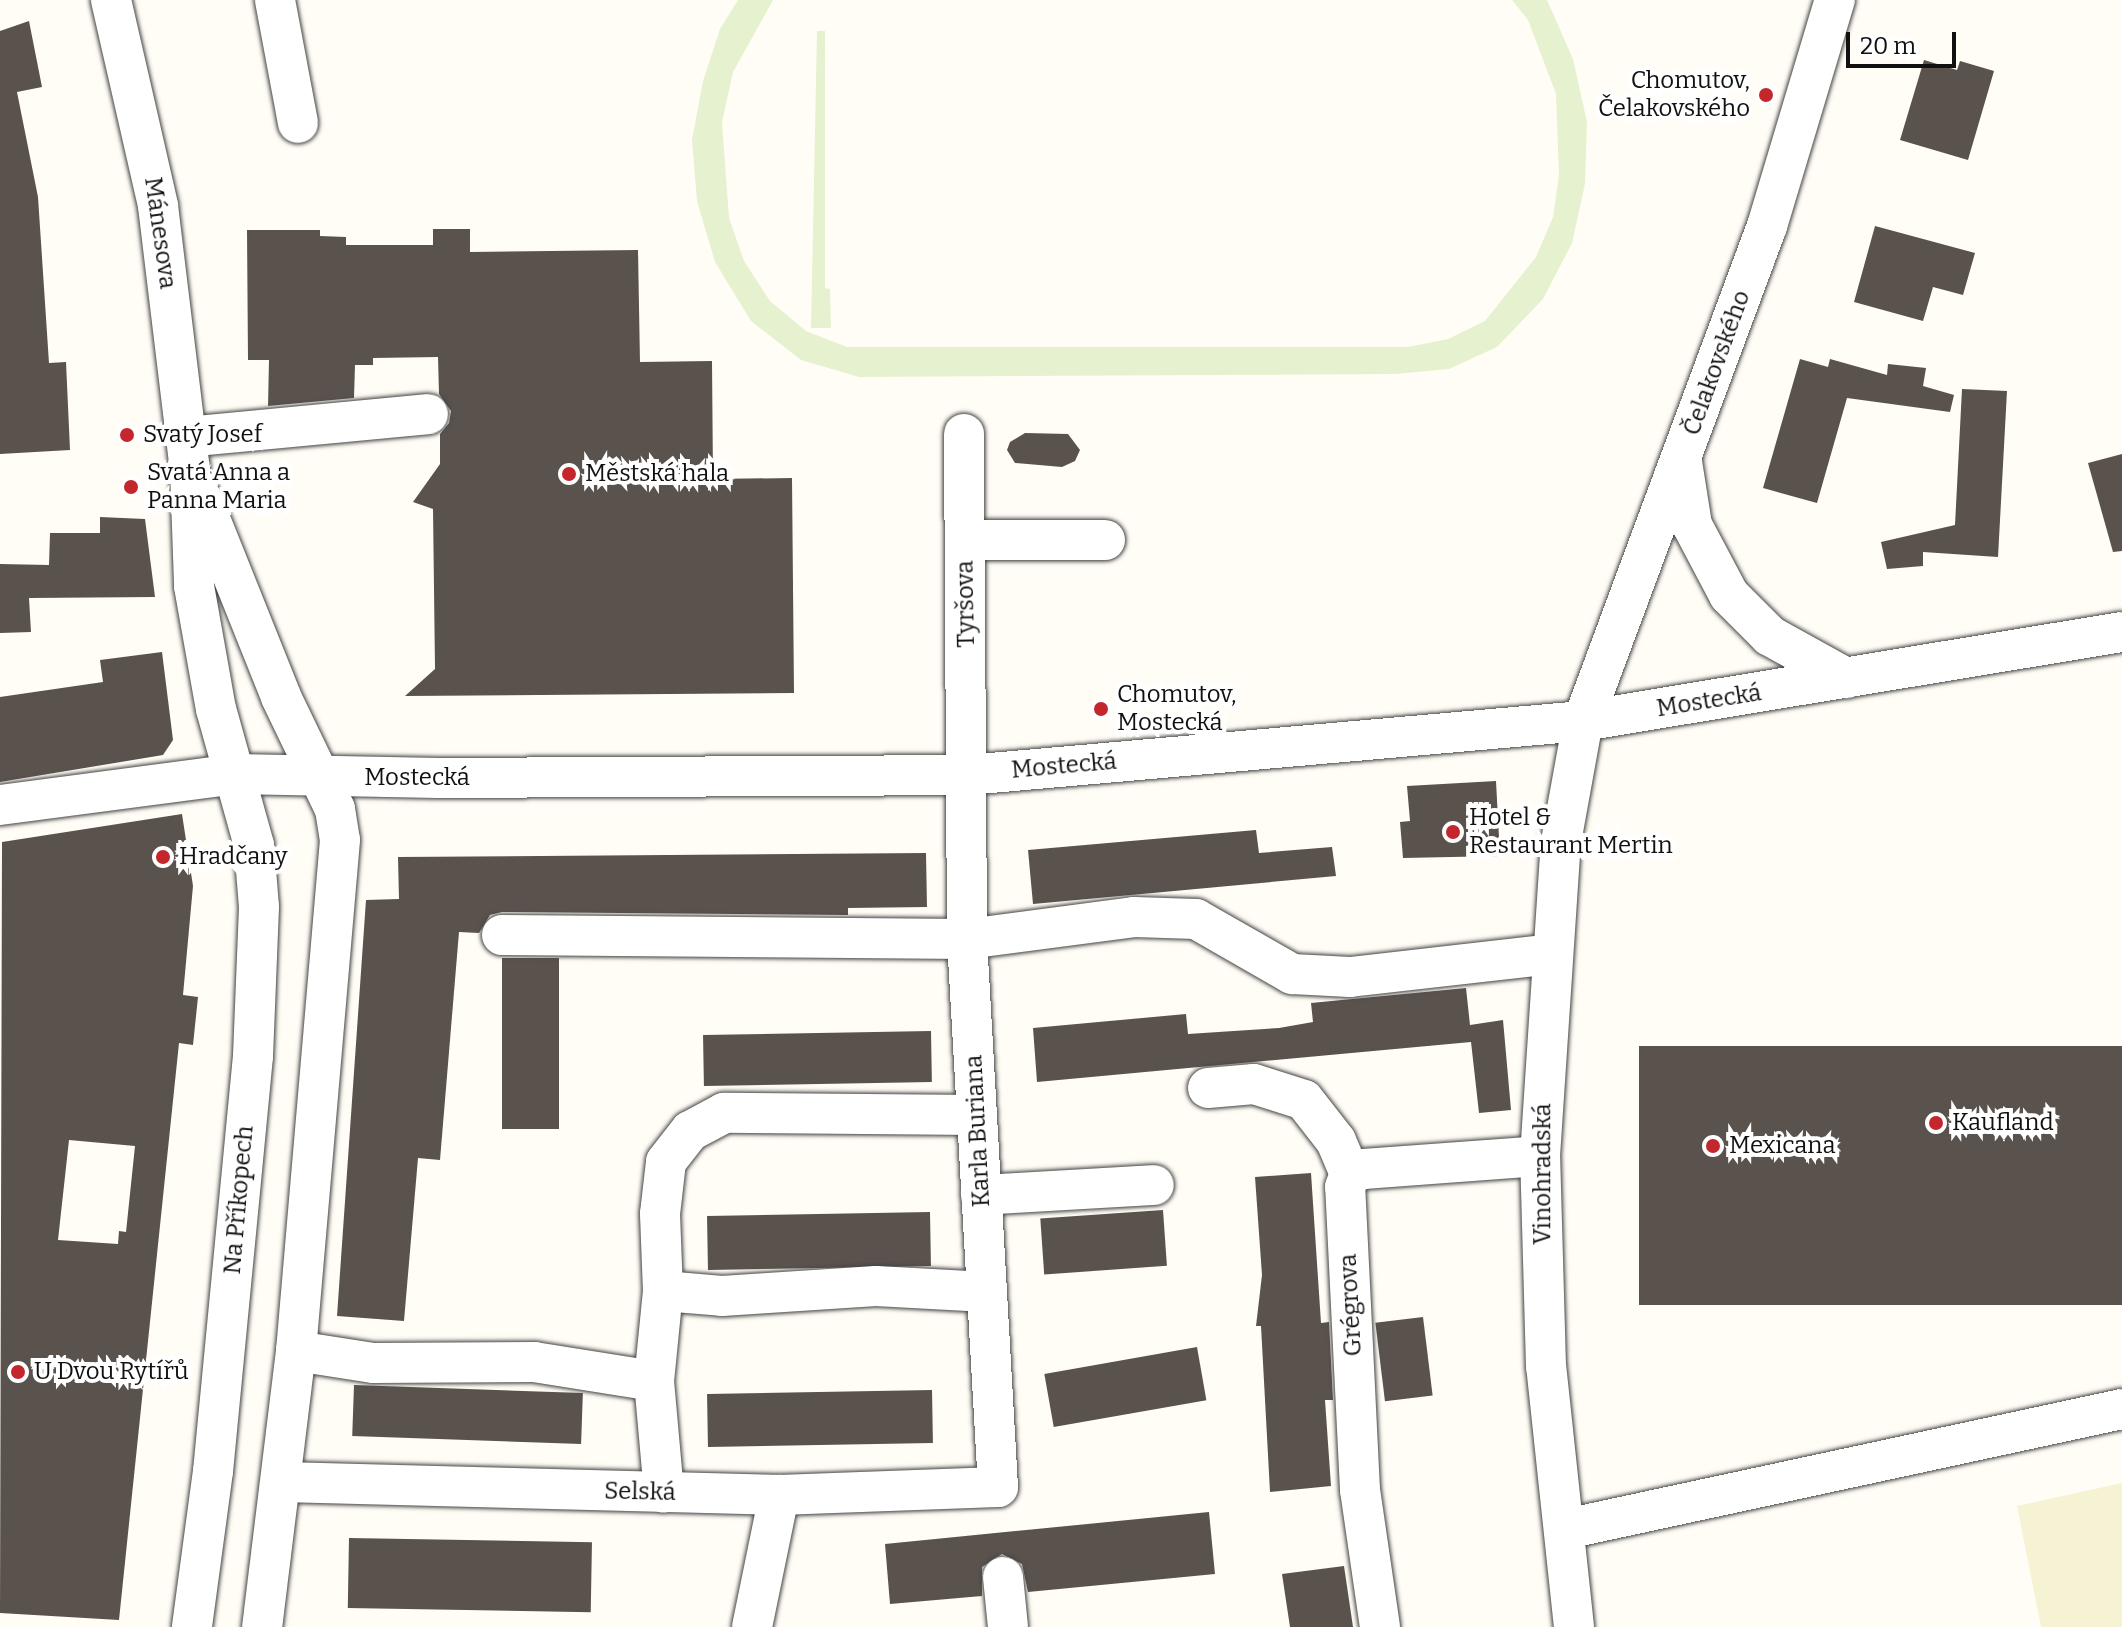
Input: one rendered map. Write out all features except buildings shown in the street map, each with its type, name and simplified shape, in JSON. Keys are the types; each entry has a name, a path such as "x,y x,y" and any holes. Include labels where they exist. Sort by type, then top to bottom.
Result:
{"street":[{"name":"Mánesova","path":"111,0 158,206 188,453 194,586 216,709 235,774"},
{"path":"275,0 298,123"},
{"name":"Čelakovského","path":"1583,721 1767,226 1835,0"},
{"path":"188,453 428,414"},
{"name":"Tyršova","path":"964,434 968,775"},
{"name":"Mánesova","path":"188,453 281,697 320,778"},
{"path":"1681,460 1692,525 1729,595 1770,636 1846,678"},
{"path":"966,540 1105,540"},
{"name":"Mostecká","path":"0,805 235,774 320,778 968,775 1583,721 2122,632"},
{"name":"Vinohradská","path":"1574,1627 1566,1529 1546,1367 1540,1156 1561,842 1583,721"},
{"name":"Na Příkopech","path":"192,1627 213,1471 253,1056 259,907 254,845 235,774"},
{"name":"Karla Buriana","path":"968,775 967,939 998,1487"},
{"path":"262,1627 296,1351 340,840 335,809 320,778"},
{"path":"502,935 967,939 1134,917 1196,919 1292,974 1350,977 1552,954"},
{"path":"1208,1088 1254,1084 1304,1100 1336,1141 1350,1174 1540,1156"},
{"path":"664,1493 654,1381 663,1291 660,1214 666,1162 690,1131 724,1113 977,1115"},
{"name":"Grégrova","path":"1350,1174 1345,1187 1360,1490 1380,1627"},
{"path":"981,1195 1154,1185"},
{"path":"663,1291 722,1296 876,1286 987,1292"},
{"path":"296,1351 373,1363 534,1362 654,1381"},
{"path":"1566,1529 2122,1409"},
{"name":"Selská","path":"282,1482 779,1495 998,1487"},
{"path":"752,1627 779,1495"},
{"path":"1003,1577 1008,1627"}],"shaded area":[{"path":"2122,1483 2122,1627 2041,1627 2017,1506"}],"green space":[{"path":"738,0 773,0 733,72 722,122 729,218 744,261 770,301 806,331 847,347 1408,347 1448,339 1485,321 1536,257 1553,217 1559,175 1556,94 1528,20 1512,0 1547,0 1573,59 1587,122 1585,184 1572,243 1543,299 1497,347 1449,369 1395,374 859,377 801,360 751,321 715,262 697,201 692,140 703,81 720,29"},
{"path":"817,31 825,31 825,288 830,289 831,328 811,328"}],"place":[{"name":"Chomutov, Čelakovského","path":"1766,95"},
{"name":"Svatý Josef","path":"127,435"},
{"name":"Městská hala","path":"569,474"},
{"name":"Svatá Anna a Panna Maria","path":"131,487"},
{"name":"Chomutov, Mostecká","path":"1101,709"},
{"name":"Hotel & Restaurant Mertin","path":"1453,832"},
{"name":"Hradčany","path":"163,857"},
{"name":"Kaufland","path":"1936,1123"},
{"name":"Mexicana","path":"1713,1146"},
{"name":"U Dvou Rytířů","path":"18,1372"}]}
